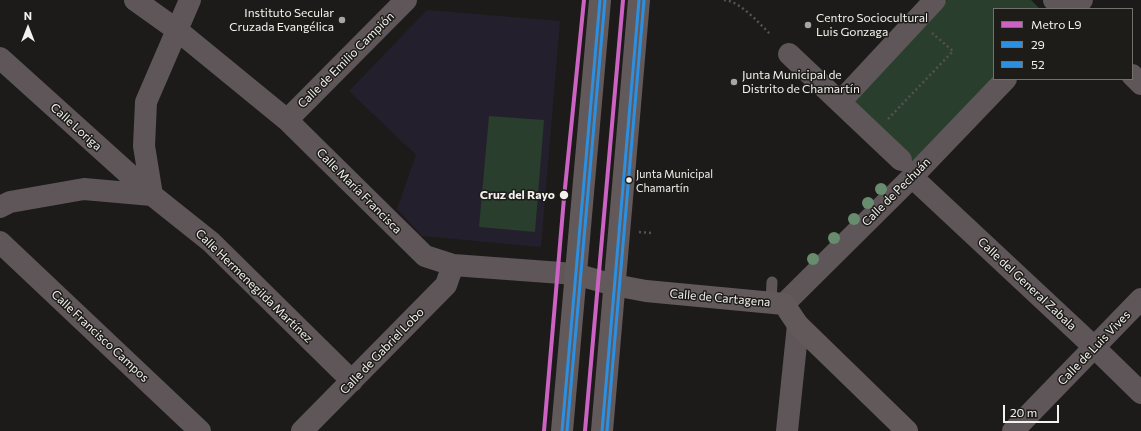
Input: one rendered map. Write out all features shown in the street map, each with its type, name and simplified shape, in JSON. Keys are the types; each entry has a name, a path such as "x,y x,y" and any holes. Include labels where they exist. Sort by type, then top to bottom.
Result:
{"main road":[{"path":"562,431 600,0"},
{"path":"602,431 639,0"},
{"name":"Calle de Cartagena","path":"575,274 614,285 646,291 776,296 798,325 907,431"}],"street":[{"name":"Calle María Francisca","path":"135,0 177,30 287,120 425,256 454,265 575,274"},
{"path":"0,207 10,202 84,189 152,195 144,146 146,102 190,0"},
{"name":"Calle de Emilio Campión","path":"287,120 406,0"},
{"path":"840,102 935,0"},
{"path":"1054,0 1062,8"},
{"path":"1075,8 1082,0"},
{"name":"Calle del General Zabala","path":"789,54 874,134 907,169 1141,393"},
{"name":"Calle Loriga","path":"0,58 152,195"},
{"path":"1133,76 1141,84"},
{"name":"Calle de Pechuán","path":"776,296 907,169 1005,80"},
{"name":"Calle Hermenegilda Martínez","path":"152,195 211,242 352,381"},
{"name":"Calle Francisco Campos","path":"0,242 200,431"},
{"name":"Calle de Gabriel Lobo","path":"302,431 446,285 454,265"},
{"name":"Calle de Luis Vives","path":"1013,431 1141,299"},
{"path":"787,431 798,325"}],"path":[{"path":"724,0 730,0 751,15 771,35"},
{"path":"874,134 953,51 916,20"}],"shaded area":[{"path":"427,10 560,21 541,247 422,236 397,209 416,155 349,91"}],"green space":[{"path":"947,0 1031,0 1039,8 993,8 993,78 910,164 849,103"},
{"path":"489,116 544,120 535,232 479,227"}],"metro line":[{"name":"L9","path":"544,431 564,198 584,0"},
{"name":"L9","path":"585,431 623,0"}],"transit line":[{"name":"29","path":"562,431 600,0"},
{"name":"52","path":"567,431 605,0"},
{"name":"29","path":"602,431 639,0"},
{"name":"52","path":"607,431 644,0"}],"place":[{"name":"Instituto Secular Cruzada Evangélica","path":"342,20"},
{"name":"Centro Sociocultural Luis Gonzaga","path":"808,25"},
{"name":"Junta Municipal de Distrito de Chamartín","path":"734,82"},
{"name":"Junta Municipal Chamartín","path":"629,180"},
{"name":"Cruz del Rayo","path":"564,195"}]}
